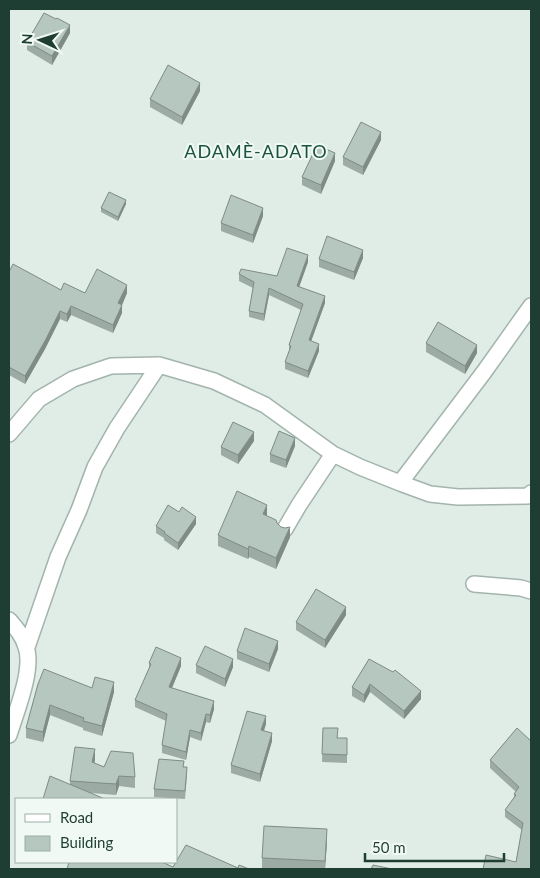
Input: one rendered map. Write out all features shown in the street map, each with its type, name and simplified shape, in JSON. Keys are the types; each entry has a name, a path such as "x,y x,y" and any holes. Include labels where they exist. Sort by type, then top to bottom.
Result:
{"street":[{"path":"400,484 531,306"},
{"path":"9,434 39,399 73,379 111,366 160,365 214,381 265,405 333,454 360,468 400,484 430,494 458,497 528,496 531,493"},
{"path":"9,735 23,690 28,666 27,647 58,557 79,510 95,467 117,428 160,365"},
{"path":"285,529 299,504 333,454"},
{"path":"474,584 521,588 531,591"},
{"path":"9,620 19,632 27,647"}],"building":[{"path":"44,13 70,25 52,56 27,42"},
{"path":"168,65 200,83 182,117 150,99"},
{"path":"361,122 381,132 363,167 343,157"},
{"path":"317,145 335,153 321,185 302,177"},
{"path":"109,192 126,200 118,217 101,208"},
{"path":"231,195 263,208 253,235 221,223"},
{"path":"327,236 363,250 354,272 319,259"},
{"path":"287,248 308,255 297,286 325,296 309,340 319,344 308,371 285,362 303,304 269,288 264,314 249,311 254,282 239,274 241,269 277,276"},
{"path":"13,264 61,290 64,283 85,293 97,269 127,285 118,303 122,305 113,325 71,306 67,314 60,311 25,376 9,367 9,272"},
{"path":"438,322 477,345 465,366 426,343"},
{"path":"233,422 254,432 238,455 221,447"},
{"path":"279,431 295,438 286,460 270,454"},
{"path":"237,491 267,505 263,514 276,520 281,527 290,527 276,558 249,546 248,549 218,535"},
{"path":"168,505 179,512 182,507 196,517 178,543 156,526"},
{"path":"316,589 346,607 325,640 296,622"},
{"path":"245,628 278,641 269,664 237,651"},
{"path":"205,646 233,659 225,679 196,665"},
{"path":"156,647 181,658 169,687 214,701 210,715 206,714 201,733 190,730 186,752 162,745 167,714 135,700 151,664 149,663"},
{"path":"369,659 393,672 395,670 421,691 404,711 370,684 364,695 352,687"},
{"path":"44,669 92,688 95,677 114,682 102,726 83,721 84,718 50,705 43,732 26,728"},
{"path":"247,711 266,716 261,730 272,733 260,774 231,765"},
{"path":"323,728 338,728 337,738 347,738 347,755 322,754"},
{"path":"517,728 531,741 531,869 483,869 486,855 516,862 523,823 505,810 516,795 514,794 519,787 490,760"},
{"path":"75,747 95,749 92,762 104,767 111,751 133,753 135,777 119,776 116,784 70,781"},
{"path":"159,759 184,761 183,767 187,767 185,791 154,789"},
{"path":"50,776 103,798 43,798"},
{"path":"264,826 327,829 325,861 262,858"},
{"path":"186,845 238,868 239,865 249,869 67,869 69,863 164,863 173,867 175,863 178,863 178,859"},
{"path":"373,865 392,869 371,869"}],"district":[{"name":"ADAMÈ-ADATO","path":"256,152"}]}
